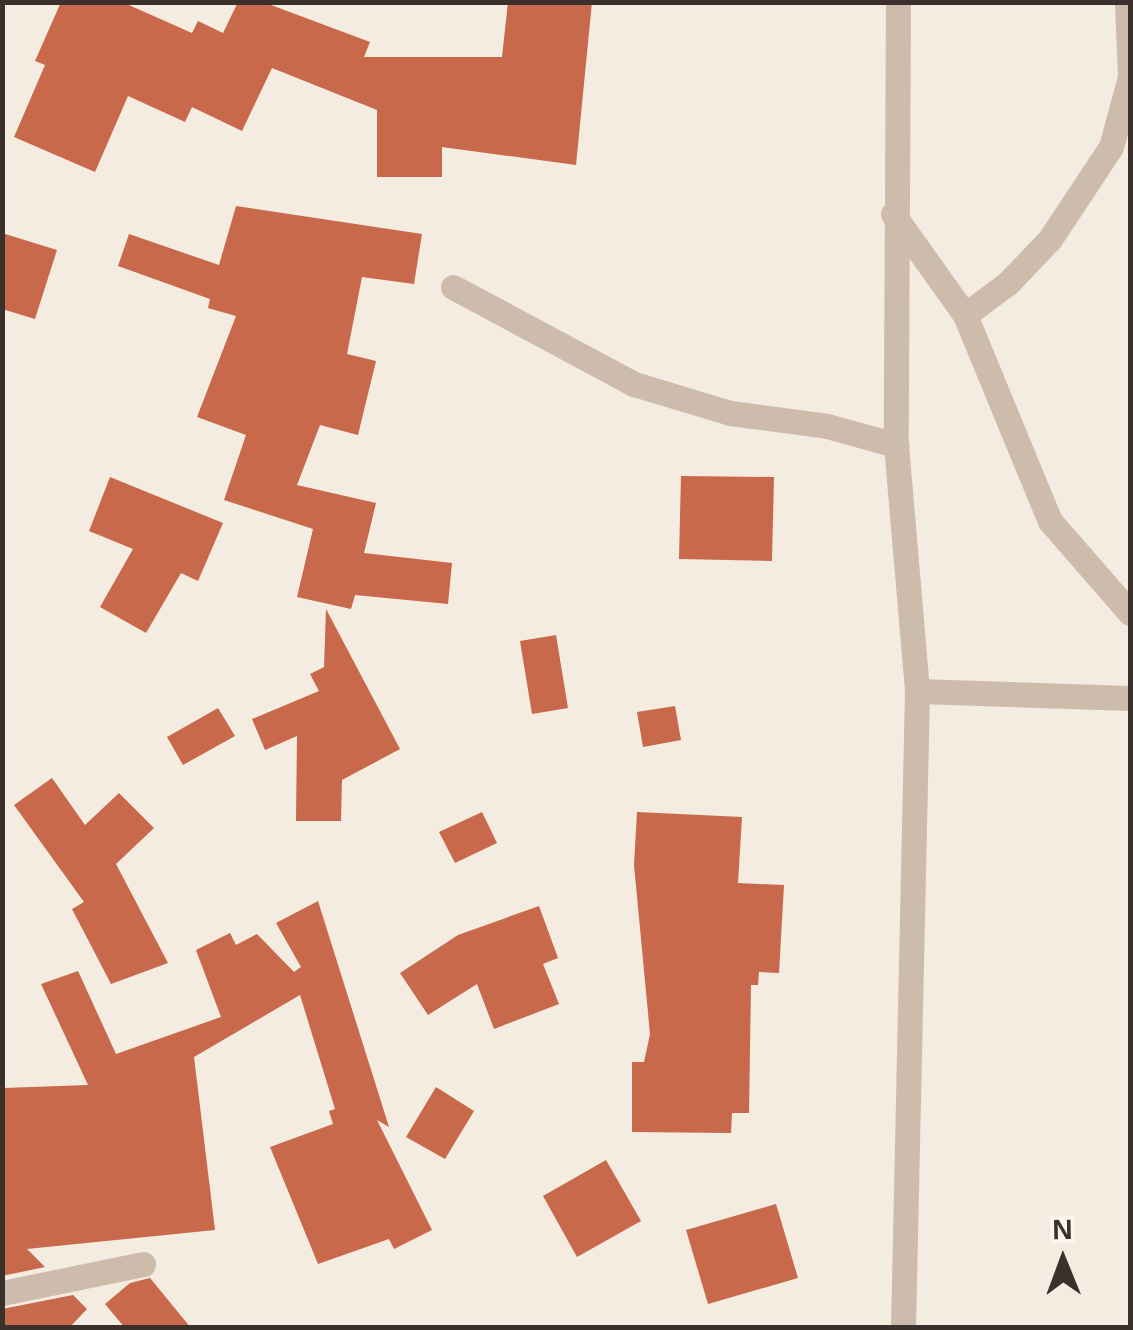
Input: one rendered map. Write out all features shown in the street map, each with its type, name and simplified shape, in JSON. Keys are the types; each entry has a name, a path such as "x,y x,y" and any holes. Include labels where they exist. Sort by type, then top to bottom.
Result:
{"street":[{"path":"898,2 893,214 896,445 917,690 904,1328"},
{"path":"964,315 1008,283 1050,239 1111,147 1130,77 1128,2"},
{"path":"893,214 964,315 1050,521 1130,613"},
{"path":"453,287 634,384 730,413 826,426 896,445"},
{"path":"917,690 1130,698"},
{"path":"2,1293 143,1264"}],"building":[{"path":"61,2 122,2 192,33 198,21 223,33 238,2 263,2 370,42 364,57 502,57 508,2 592,2 576,165 442,147 442,177 377,177 377,110 272,68 242,131 192,107 185,122 128,96 95,172 14,137 45,65 35,61"},
{"path":"236,206 422,234 414,284 362,277 347,354 376,361 358,435 320,425 297,485 376,503 364,553 452,563 448,604 355,595 351,609 297,597 313,529 224,500 246,435 197,417 236,316 208,308 210,299 118,266 129,234 219,265"},
{"path":"2,233 57,250 35,319 2,309"},
{"path":"681,476 774,477 772,561 679,559"},
{"path":"110,477 223,523 198,581 181,573 146,633 100,607 133,549 89,531"},
{"path":"326,609 400,749 342,780 341,821 296,821 297,736 265,750 252,719 319,691 310,674 324,667"},
{"path":"556,635 568,708 532,714 520,641"},
{"path":"675,706 681,740 643,747 637,712"},
{"path":"218,708 235,736 183,765 167,737"},
{"path":"52,778 85,825 119,793 154,828 116,864 168,963 111,984 72,909 84,902 14,805"},
{"path":"482,812 497,843 455,863 439,832"},
{"path":"637,812 742,817 738,883 784,885 779,973 759,972 758,985 751,985 749,1113 732,1113 731,1133 632,1132 632,1062 644,1062 650,1034 634,865"},
{"path":"318,901 389,1127 377,1120 432,1230 394,1249 389,1239 318,1264 270,1147 333,1124 329,1111 335,1109 300,995 194,1057 215,1230 27,1249 45,1267 2,1276 3,1088 88,1085 41,984 78,971 116,1054 221,1017 196,950 230,933 236,945 257,934 294,972 301,967 276,923"},
{"path":"539,906 558,958 543,964 559,1004 494,1029 477,984 428,1015 400,973 458,935"},
{"path":"436,1087 474,1111 445,1159 406,1137"},
{"path":"606,1160 641,1221 577,1257 543,1196"},
{"path":"776,1204 798,1278 708,1304 686,1230"},
{"path":"150,1278 191,1328 125,1328 105,1304 130,1283"},
{"path":"73,1295 87,1309 69,1328 2,1328 2,1309"}]}
